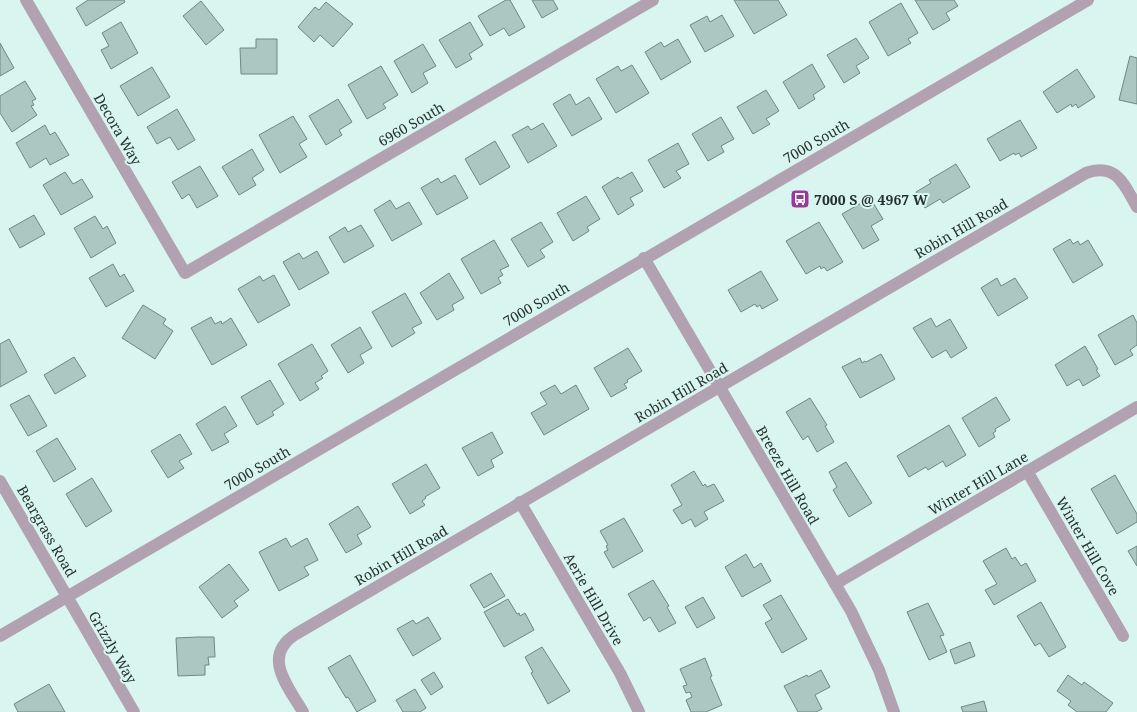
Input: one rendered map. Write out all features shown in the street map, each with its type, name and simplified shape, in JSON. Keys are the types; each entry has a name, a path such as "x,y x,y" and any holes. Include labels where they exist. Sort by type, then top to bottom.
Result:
{"street":[{"name":"Decora Way","path":"26,0 185,273"},
{"name":"6960 South","path":"185,273 653,0"},
{"name":"7000 South","path":"0,636 644,258 1088,0"},
{"name":"Robin Hill Road","path":"303,712 281,672 278,660 279,653 285,642 296,634 1086,173 1106,169 1118,178 1137,207"},
{"name":"Breeze Hill Road","path":"644,258 835,584 866,641 879,670 894,712"},
{"name":"Winter Hill Lane","path":"835,584 1137,407"},
{"name":"Winter Hill Cove","path":"1027,471 1123,636"},
{"name":"Beargrass Road","path":"0,481 67,596"},
{"name":"Aerie Hill Drive","path":"520,502 620,673 639,712"},
{"name":"Grizzly Way","path":"67,596 134,712"}],"building":[{"path":"88,0 124,0 125,2 86,26 76,8"},
{"path":"506,0 510,0 525,27 509,36 504,28 490,36 478,16"},
{"path":"532,0 553,0 558,9 542,18"},
{"path":"734,0 778,0 787,15 754,34"},
{"path":"915,0 954,0 958,6 946,13 950,20 933,30"},
{"path":"201,1 224,30 206,45 183,16"},
{"path":"326,2 353,24 333,47 320,35 314,42 298,27 315,7 319,10"},
{"path":"901,3 918,33 908,39 911,43 888,56 869,22"},
{"path":"722,15 734,36 705,52 690,25 707,16 710,22"},
{"path":"121,22 138,53 111,69 101,50 109,46 102,33"},
{"path":"470,22 483,45 469,54 472,59 456,68 439,40"},
{"path":"856,38 869,58 856,66 860,73 844,83 827,55"},
{"path":"256,39 277,39 277,74 241,74 240,48 256,48"},
{"path":"678,39 691,62 661,80 645,52 661,42 664,47"},
{"path":"0,43 14,68 0,76"},
{"path":"423,44 436,66 423,73 428,83 412,93 394,61"},
{"path":"1130,56 1137,58 1137,104 1119,100"},
{"path":"812,64 825,87 813,95 815,99 799,109 783,82"},
{"path":"632,65 649,93 616,113 596,79 618,66 621,71"},
{"path":"381,66 398,95 383,104 386,108 367,119 348,85"},
{"path":"152,67 170,97 138,116 120,86"},
{"path":"1077,69 1095,97 1078,108 1076,104 1072,107 1071,104 1057,113 1043,92"},
{"path":"25,81 36,99 32,101 34,105 31,106 37,115 12,132 0,113 0,96"},
{"path":"766,90 779,111 766,119 770,124 753,134 737,107"},
{"path":"570,94 576,105 589,97 602,119 572,136 553,104"},
{"path":"338,99 352,122 339,130 342,135 326,145 309,116"},
{"path":"177,109 195,140 178,150 170,137 157,144 147,127"},
{"path":"293,116 307,139 299,144 307,157 280,173 259,135"},
{"path":"721,117 734,139 721,146 724,152 708,161 692,134"},
{"path":"1020,120 1037,148 1021,157 1019,153 1015,155 1014,153 1000,161 987,139"},
{"path":"543,123 557,146 528,163 512,135 528,126 531,130"},
{"path":"45,125 50,135 55,132 69,155 50,165 46,158 30,168 16,143"},
{"path":"495,141 510,167 480,185 465,159"},
{"path":"678,143 689,164 676,171 681,178 664,188 648,160"},
{"path":"252,149 264,170 252,178 256,185 239,195 222,167"},
{"path":"956,164 970,187 943,203 940,199 925,208 916,192 931,183 929,180"},
{"path":"200,166 218,196 197,208 189,194 182,199 172,182"},
{"path":"65,172 73,184 82,179 93,197 61,215 43,185"},
{"path":"632,172 643,191 630,198 634,205 618,215 602,187 618,177 620,179"},
{"path":"455,175 468,198 437,215 421,188 438,178 441,183"},
{"path":"586,196 600,219 587,227 589,231 573,241 557,213"},
{"path":"870,198 883,219 871,226 879,240 863,249 842,214"},
{"path":"390,200 396,209 409,202 422,224 392,241 374,210"},
{"path":"34,215 45,234 20,248 9,229"},
{"path":"95,216 103,229 107,226 116,243 91,258 74,228"},
{"path":"541,222 553,242 540,250 545,257 528,267 511,239"},
{"path":"819,222 843,262 827,271 824,267 821,269 820,266 806,274 786,241"},
{"path":"361,225 374,246 344,263 329,237 345,227 348,232"},
{"path":"1070,239 1073,244 1078,241 1080,245 1088,240 1103,265 1073,283 1053,249"},
{"path":"494,240 509,266 500,270 503,275 498,278 501,283 481,294 461,259"},
{"path":"317,251 329,273 299,290 283,262 299,253 303,259"},
{"path":"113,264 120,277 124,274 134,291 106,307 89,278"},
{"path":"761,271 778,300 762,309 760,305 757,307 755,304 741,312 728,290"},
{"path":"449,273 464,298 452,305 454,310 437,320 420,293"},
{"path":"274,275 290,305 258,323 238,289 260,276 263,281"},
{"path":"997,278 1001,286 1015,278 1028,298 998,316 981,288"},
{"path":"405,293 422,323 412,328 415,333 392,347 372,312"},
{"path":"143,305 166,319 163,324 173,331 155,359 122,338"},
{"path":"1133,315 1137,323 1137,345 1130,350 1133,355 1115,365 1098,335"},
{"path":"211,317 215,324 221,321 222,324 231,318 247,345 212,365 191,328"},
{"path":"931,318 936,327 950,319 967,348 951,358 946,350 932,358 913,328"},
{"path":"360,327 372,348 360,355 364,363 348,373 331,345"},
{"path":"9,339 27,372 0,387 0,344"},
{"path":"312,344 328,371 321,376 323,378 315,383 319,389 300,401 278,364"},
{"path":"1085,346 1098,369 1096,370 1100,376 1083,386 1079,379 1067,386 1055,365"},
{"path":"628,348 642,371 627,380 628,382 624,384 627,388 611,397 594,368"},
{"path":"881,354 895,379 860,398 842,367 860,358 862,363 865,361 866,362"},
{"path":"74,357 86,376 55,394 44,375"},
{"path":"270,380 284,404 272,412 274,415 257,425 241,397"},
{"path":"555,385 561,394 576,385 589,409 544,435 531,413 547,404 540,393"},
{"path":"29,395 47,426 28,436 10,405"},
{"path":"996,397 1010,420 995,429 996,431 993,433 995,437 979,447 962,418"},
{"path":"810,398 827,425 825,426 834,442 817,452 808,436 803,440 786,412"},
{"path":"225,406 237,426 224,434 229,442 212,451 196,424"},
{"path":"949,425 966,455 946,467 943,461 928,470 926,467 909,477 897,456"},
{"path":"492,432 503,453 491,460 494,467 478,476 462,448"},
{"path":"180,434 192,454 179,461 184,468 168,478 151,451"},
{"path":"57,438 76,469 54,482 36,451"},
{"path":"846,462 872,503 849,517 833,490 837,487 829,472"},
{"path":"426,464 440,488 425,497 426,498 422,501 425,505 410,514 392,484"},
{"path":"694,471 703,486 705,484 707,487 714,484 724,501 704,512 708,519 695,527 691,519 682,524 673,510 682,505 671,485"},
{"path":"1115,475 1137,514 1137,522 1117,534 1091,489"},
{"path":"92,478 112,511 86,527 66,494"},
{"path":"358,506 371,527 357,535 362,544 346,553 329,524"},
{"path":"624,518 643,551 613,568 604,552 608,550 606,546 608,545 600,531"},
{"path":"286,538 291,547 307,538 318,560 304,567 309,575 279,591 259,552"},
{"path":"1137,546 1137,566 1128,551"},
{"path":"1006,548 1012,559 1015,557 1021,566 1026,563 1036,581 994,605 985,590 997,584 983,561"},
{"path":"746,554 754,568 761,563 771,581 742,597 725,567"},
{"path":"229,564 249,590 234,601 238,606 222,618 199,587"},
{"path":"491,573 505,596 484,608 470,585"},
{"path":"653,580 669,606 667,607 676,623 659,632 650,617 644,621 628,594"},
{"path":"781,595 807,639 782,653 765,623 772,619 763,605"},
{"path":"703,597 715,618 697,628 685,607"},
{"path":"508,599 517,614 519,613 520,616 525,613 534,630 504,647 484,612"},
{"path":"1041,602 1066,647 1049,657 1040,643 1035,646 1017,616"},
{"path":"928,603 944,635 940,636 947,652 929,660 907,612"},
{"path":"428,617 441,639 413,656 397,629 413,620 416,624"},
{"path":"214,637 215,657 208,657 209,665 205,665 205,675 178,676 176,638"},
{"path":"970,642 975,656 955,664 950,650"},
{"path":"542,647 570,691 548,704 531,673 533,672 525,657"},
{"path":"350,655 376,701 357,712 348,697 346,698 328,668"},
{"path":"705,658 712,676 710,677 722,705 706,712 691,712 686,700 692,697 690,692 686,693 683,686 687,685 680,669"},
{"path":"821,670 830,687 815,695 822,709 816,712 798,712 784,686 807,675 808,677"},
{"path":"434,672 443,687 431,695 421,680"},
{"path":"1068,675 1082,685 1084,682 1113,703 1106,712 1077,712 1068,705 1071,701 1057,691"},
{"path":"49,684 65,712 18,712 14,704"},
{"path":"415,689 426,708 420,712 403,712 396,700"},
{"path":"984,701 987,712 963,712 961,707"}],"place":[{"name":"7000 S @ 4967 W","path":"800,199"}]}
